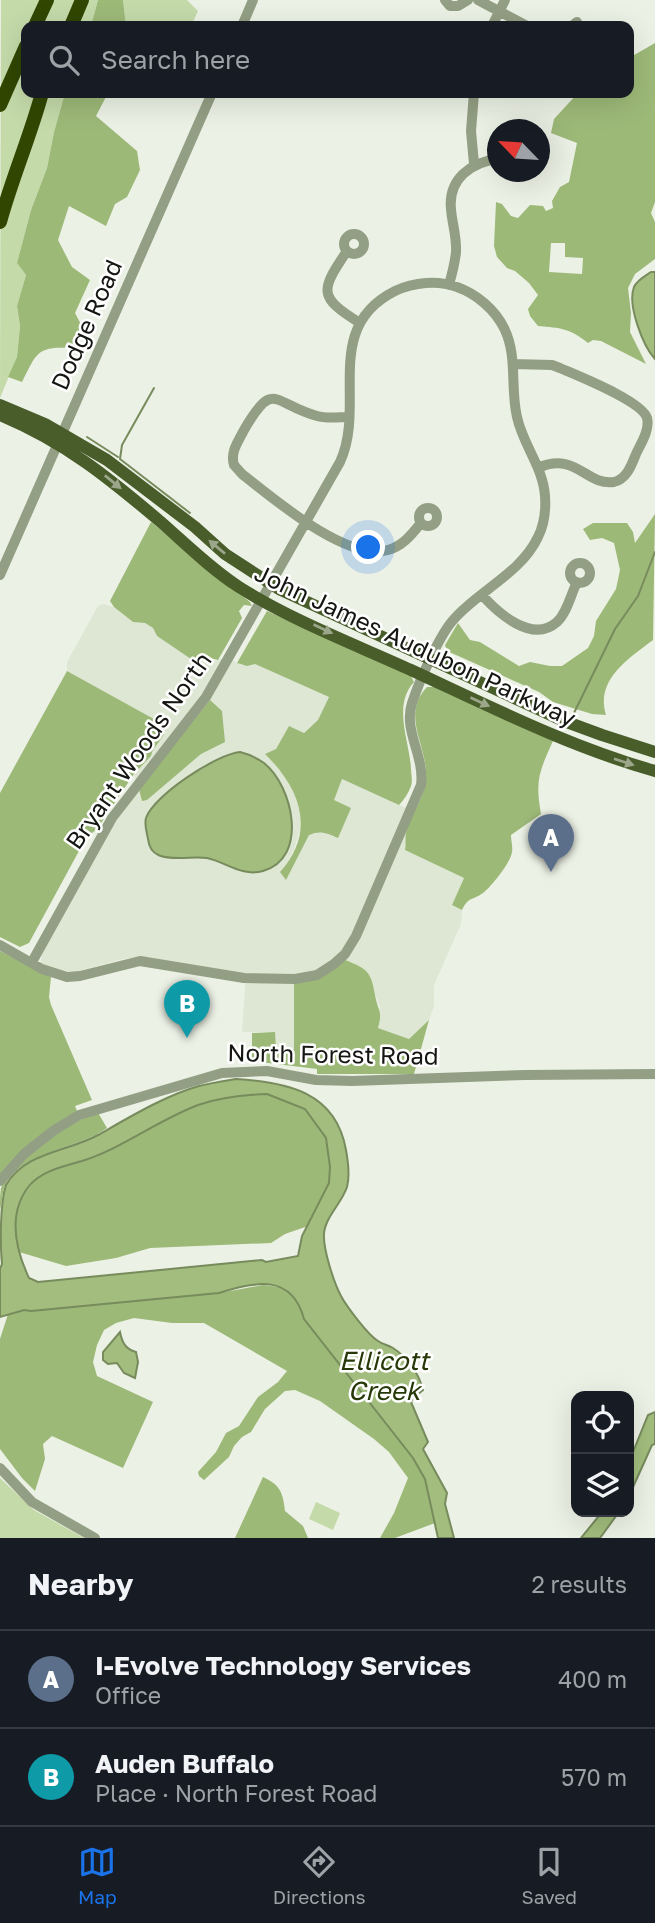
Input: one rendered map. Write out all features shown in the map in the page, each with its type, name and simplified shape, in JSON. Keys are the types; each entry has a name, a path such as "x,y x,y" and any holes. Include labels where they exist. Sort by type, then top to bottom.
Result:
{"highway":[{"path":"37,21 47,0"},
{"path":"73,21 82,0"},
{"path":"0,90 21,55"},
{"path":"0,105 21,57"},
{"path":"0,191 40,98"},
{"path":"0,222 41,98"}],"main road":[{"name":"John James Audubon Parkway","path":"0,405 118,468 225,554 271,584 602,736 655,752"},
{"name":"John James Audubon Parkway","path":"0,415 60,438 216,570 261,600 537,729 594,752 655,771"},
{"path":"594,752 602,736"}],"street":[{"path":"244,21 253,0"},
{"path":"444,0 450,6 468,0"},
{"path":"478,0 517,21"},
{"path":"494,21 505,0"},
{"name":"Dodge Road","path":"0,575 210,98"},
{"path":"474,98 471,131 474,164"},
{"path":"449,285 456,250 451,195 460,176 474,164 487,161"},
{"path":"0,945 52,973 67,977 141,961 232,976 271,979 304,978 331,967 345,954 356,936 419,793 422,767 411,730 412,703 449,625 525,557 539,535 545,515 545,498 538,468 517,419 513,395 513,364 505,330 490,309 470,293 449,285 429,283 398,290 380,302 360,323 337,309 328,295 329,278 347,251"},
{"name":"Bryant Woods North","path":"32,962 112,818 132,789 201,705 346,450 350,355 360,323"},
{"path":"513,364 552,365 560,368 637,405 647,420 646,432 631,465 619,480 605,481 559,462 538,468"},
{"path":"349,417 316,416 279,400 267,400 258,406 234,449 233,460 237,470 305,523 363,550 378,552 396,547 421,523"},
{"path":"482,595 500,614 526,627 539,629 548,627 560,618 577,582"},
{"name":"North Forest Road","path":"0,1181 24,1154 73,1118 95,1109 222,1073 261,1070 316,1080 352,1081 655,1074"},
{"path":"0,1468 32,1503 94,1538"}],"shaded area":[{"path":"1,0 98,0 92,21 21,21 21,98 64,98 47,168 31,210 17,263 26,275 17,306 20,326 17,357 0,398"},
{"path":"98,0 123,0 125,21 92,21"},
{"path":"123,0 187,0 198,11 193,21 125,21"},
{"path":"655,43 655,202 651,213 655,222 655,259 635,274 628,288 630,332 646,364 601,341 593,340 588,343 565,330 538,326 528,309 538,295 529,283 507,268 497,257 494,246 496,202 502,204 511,216 518,218 530,205 543,206 546,211 553,208 552,201 560,187 569,182 577,143 551,133 554,119 573,98 634,98 634,55","holes":["551,243 565,243 565,257 583,258 582,274 549,272"]},
{"path":"64,98 105,98 96,116 137,151 140,170 127,197 115,204 106,226 69,206 58,240 72,267 90,280 75,313 84,330 69,348 50,349 38,354 22,382 8,377 17,357 20,326 17,306 26,275 17,263 31,210 47,168"},
{"path":"655,514 653,640 624,663 609,681 605,691 606,715 592,714 553,702 539,692 447,651 445,645 458,623 470,640 480,642 519,666 530,662 562,666 588,648 594,636 596,621 616,589 620,570 614,543 602,538 590,540 583,529 593,523 627,523 633,532 635,543"},
{"path":"151,522 252,606 244,605 239,611 242,618 218,660 205,657 199,663 194,661 157,636 153,628 145,623 133,622 110,601"},
{"path":"103,604 114,607 133,622 145,623 153,628 157,636 199,663 205,657 216,661 232,660 241,665 255,664 329,697 318,720 303,733 289,726 276,749 266,754 284,775 299,803 301,826 294,850 285,866 285,879 309,835 325,832 338,837 333,800 342,779 415,812 406,833 405,850 464,878 452,905 462,910 461,924 434,985 434,1006 429,1020 409,1039 378,1028 380,1007 375,995 345,960 323,976 294,983 295,1049 275,1049 274,1032 242,1032 246,974 143,957 123,959 75,972 53,969 41,963 42,951 110,830 139,789 134,774 151,756 152,750 166,732 163,724 67,671 67,662 98,606"},
{"path":"267,611 411,676 414,682 404,702 403,713 412,779 406,796 399,805 342,779 334,800 351,808 338,838 324,833 309,835 286,880 280,872 298,841 300,810 287,781 265,754 276,749 289,726 304,733 318,720 329,697 255,664 247,666 237,663"},
{"path":"67,671 166,727 151,756 134,774 97,829 86,838 29,943 20,947 0,937 0,793"},
{"path":"427,687 434,687 553,741 540,776 538,793 541,814 511,835 512,852 504,868 487,890 469,901 462,910 452,905 464,878 405,850 408,825 426,780 415,717 420,697"},
{"path":"210,700 222,711 225,742 201,754 147,800 142,801 139,789"},
{"path":"0,951 51,977 51,1005 92,1100 75,1106 77,1111 0,1176"},
{"path":"345,960 364,969 370,976 380,1014 378,1028 409,1039 429,1020 414,1074 317,1074 317,1069 252,1061 252,1033 275,1032 276,1049 294,1049 294,982 323,976"},
{"path":"267,1094 305,1109 326,1138 329,1183 308,1226 285,1234 271,1243 150,1248 116,1258 66,1266 19,1252 16,1226 20,1201 41,1176 112,1149 199,1105 233,1097"},
{"path":"97,1111 107,1128 22,1166 4,1188 0,1210 1,1188 17,1164 43,1143"},
{"path":"263,1285 286,1290 295,1297 304,1319 413,1458 425,1479 435,1523 395,1538 380,1538 394,1513 408,1478 389,1452 374,1439 320,1401 295,1390 285,1391 265,1409 251,1432 242,1437 229,1457 204,1480 199,1476 198,1472 216,1452 226,1433 239,1426 258,1397 278,1382 287,1371 204,1323 172,1323 134,1318 104,1330 93,1362 97,1376 153,1402 123,1468 52,1436 43,1444 45,1459 35,1491 0,1449 0,1339 8,1314 25,1310 219,1293"},
{"path":"263,1477 280,1490 285,1511 303,1526 308,1538 235,1538"},
{"path":"0,1478 34,1510 84,1538 0,1538"},
{"path":"316,1502 340,1513 333,1530 309,1519"}],"water":[{"path":"651,272 655,272 655,359 641,335 634,314 632,295 635,285"},
{"path":"240,752 264,763 283,788 289,804 291,837 287,852 277,864 263,871 248,872 207,858 169,858 155,853 149,845 145,826 151,809 187,777 217,760"},
{"name":"Ellicott Creek","path":"236,1079 273,1083 306,1094 332,1115 340,1130 347,1154 348,1178 345,1193 325,1228 325,1248 330,1266 341,1296 358,1320 374,1338 403,1356 419,1378 423,1390 411,1402 428,1442 423,1449 447,1493 445,1504 454,1538 438,1538 425,1479 413,1458 304,1319 291,1294 282,1288 259,1284 219,1293 24,1310 0,1317 3,1202 6,1185 14,1174 35,1159 86,1141 174,1095 199,1086","holes":["267,1094 305,1109 326,1138 330,1167 329,1183 302,1236 298,1256 266,1262 262,1260 38,1282 29,1278 17,1243 16,1220 22,1197 40,1176 97,1155 183,1111 215,1100"]},
{"path":"120,1332 125,1345 136,1352 138,1362 135,1378 124,1373 117,1363 108,1364 103,1360 103,1352"},
{"path":"655,1412 655,1444 652,1445 634,1485 634,1450 648,1415"},
{"path":"598,1517 615,1517 600,1538 581,1538"}],"waterway":[{"path":"154,388 122,445 120,459 190,513"},
{"path":"87,437 118,457"},
{"path":"574,713 615,629 638,596 655,552"}],"place":[{"name":"I-Evolve Technology Services","path":"551,872"},
{"name":"Auden Buffalo","path":"187,1038"}]}
